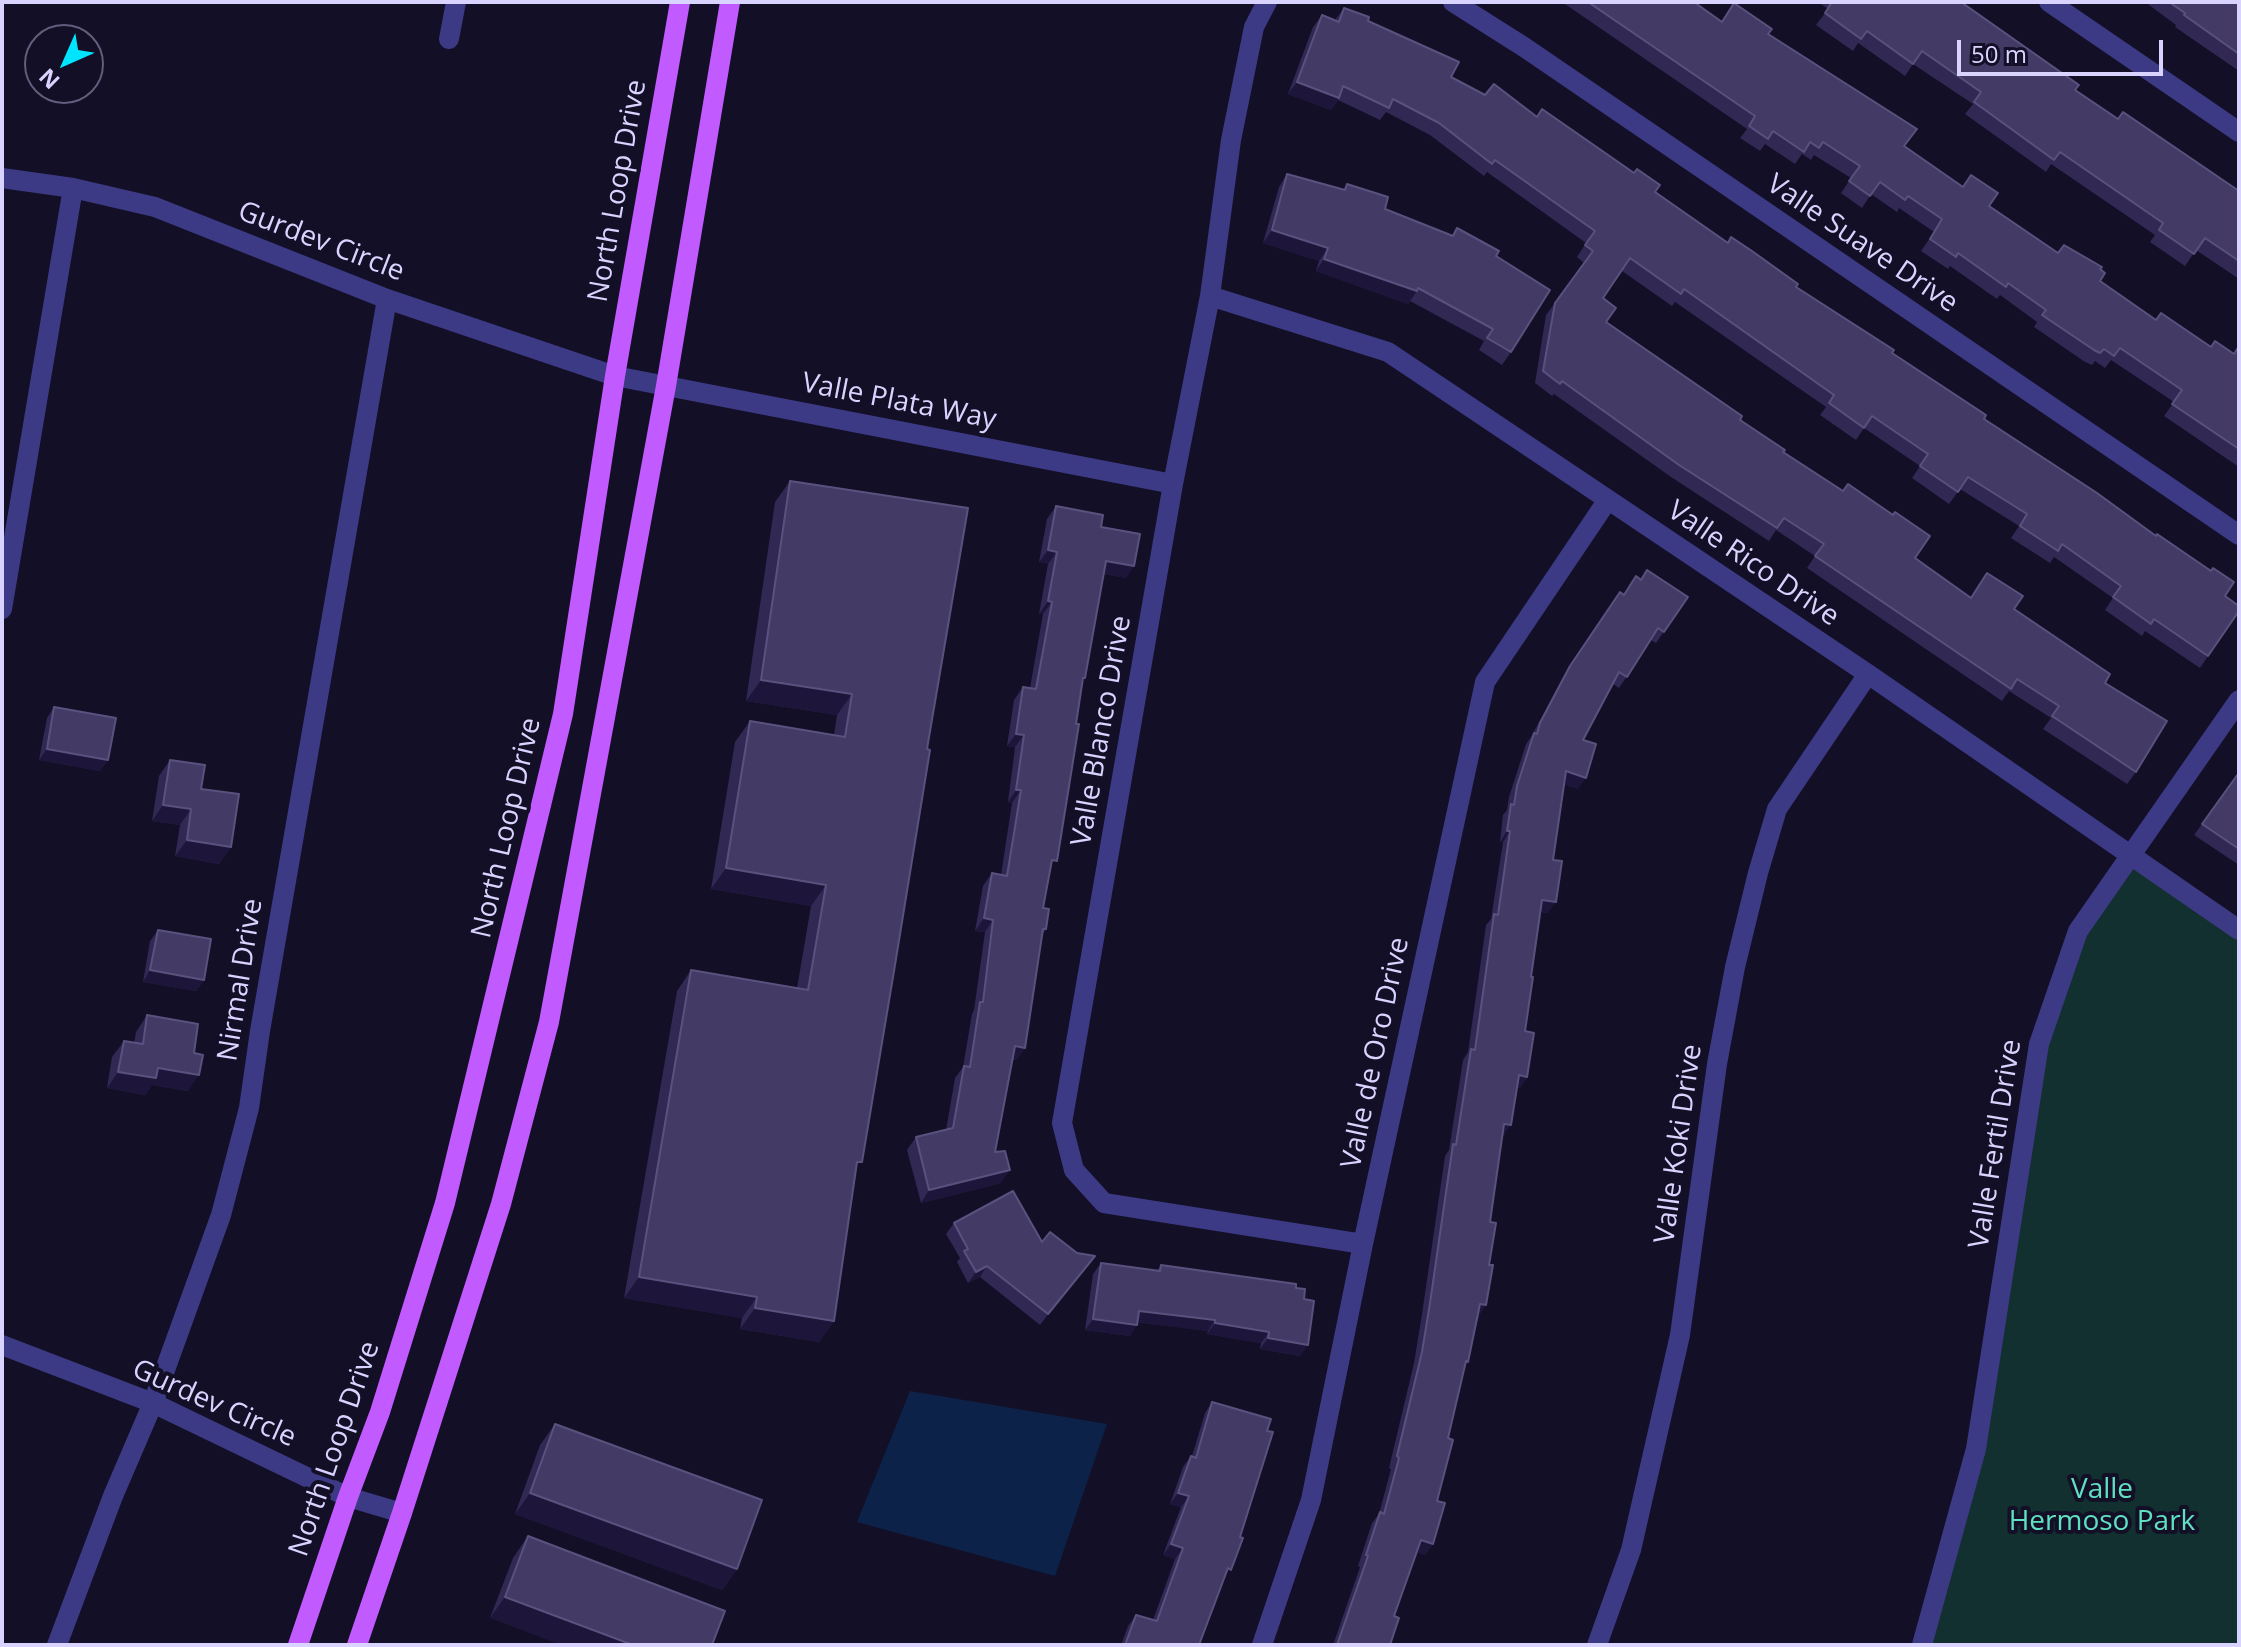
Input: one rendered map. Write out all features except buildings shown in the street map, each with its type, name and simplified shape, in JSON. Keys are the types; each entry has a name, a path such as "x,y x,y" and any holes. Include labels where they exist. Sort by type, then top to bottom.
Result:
{"main road":[{"name":"North Loop Drive","path":"298,1645 380,1412 445,1203 559,729 615,376 680,2"},
{"path":"357,1645 501,1204 549,1022 666,386 730,2"}],"street":[{"path":"449,39 456,2"},
{"name":"Valle Blanco Drive","path":"1267,2 1254,27 1231,140 1210,296 1173,484 1062,1123 1074,1170 1104,1203 1363,1244"},
{"name":"Valle Suave Drive","path":"1453,2 1524,47 2239,535"},
{"path":"2049,2 2239,132"},
{"name":"Gurdev Circle","path":"2,178 73,188 155,207 387,299 615,376"},
{"path":"3,596 73,188"},
{"name":"Valle Rico Drive","path":"1210,296 1388,352 1868,674 2239,930"},
{"name":"Nirmal Drive","path":"57,1645 113,1496 153,1403 221,1215 249,1108 387,299"},
{"name":"Valle Plata Way","path":"615,376 1173,484"},
{"name":"Valle de Oro Drive","path":"1262,1645 1311,1500 1363,1244 1485,682 1607,501"},
{"name":"Valle Koki Drive","path":"1597,1645 1631,1550 1680,1335 1717,1064 1735,967 1758,873 1777,809 1868,674"},
{"name":"Valle Fertil Drive","path":"1922,1645 1976,1449 2039,1044 2078,931 2239,700"},
{"name":"Gurdev Circle","path":"2,1345 153,1403 348,1497 402,1513"}],"green space":[{"name":"Valle Hermoso Park","path":"2129,856 2239,930 2239,1645 1922,1645 1976,1449 2039,1044 2078,931"}],"water":[{"path":"910,1391 1107,1424 1055,1576 857,1522"}]}
